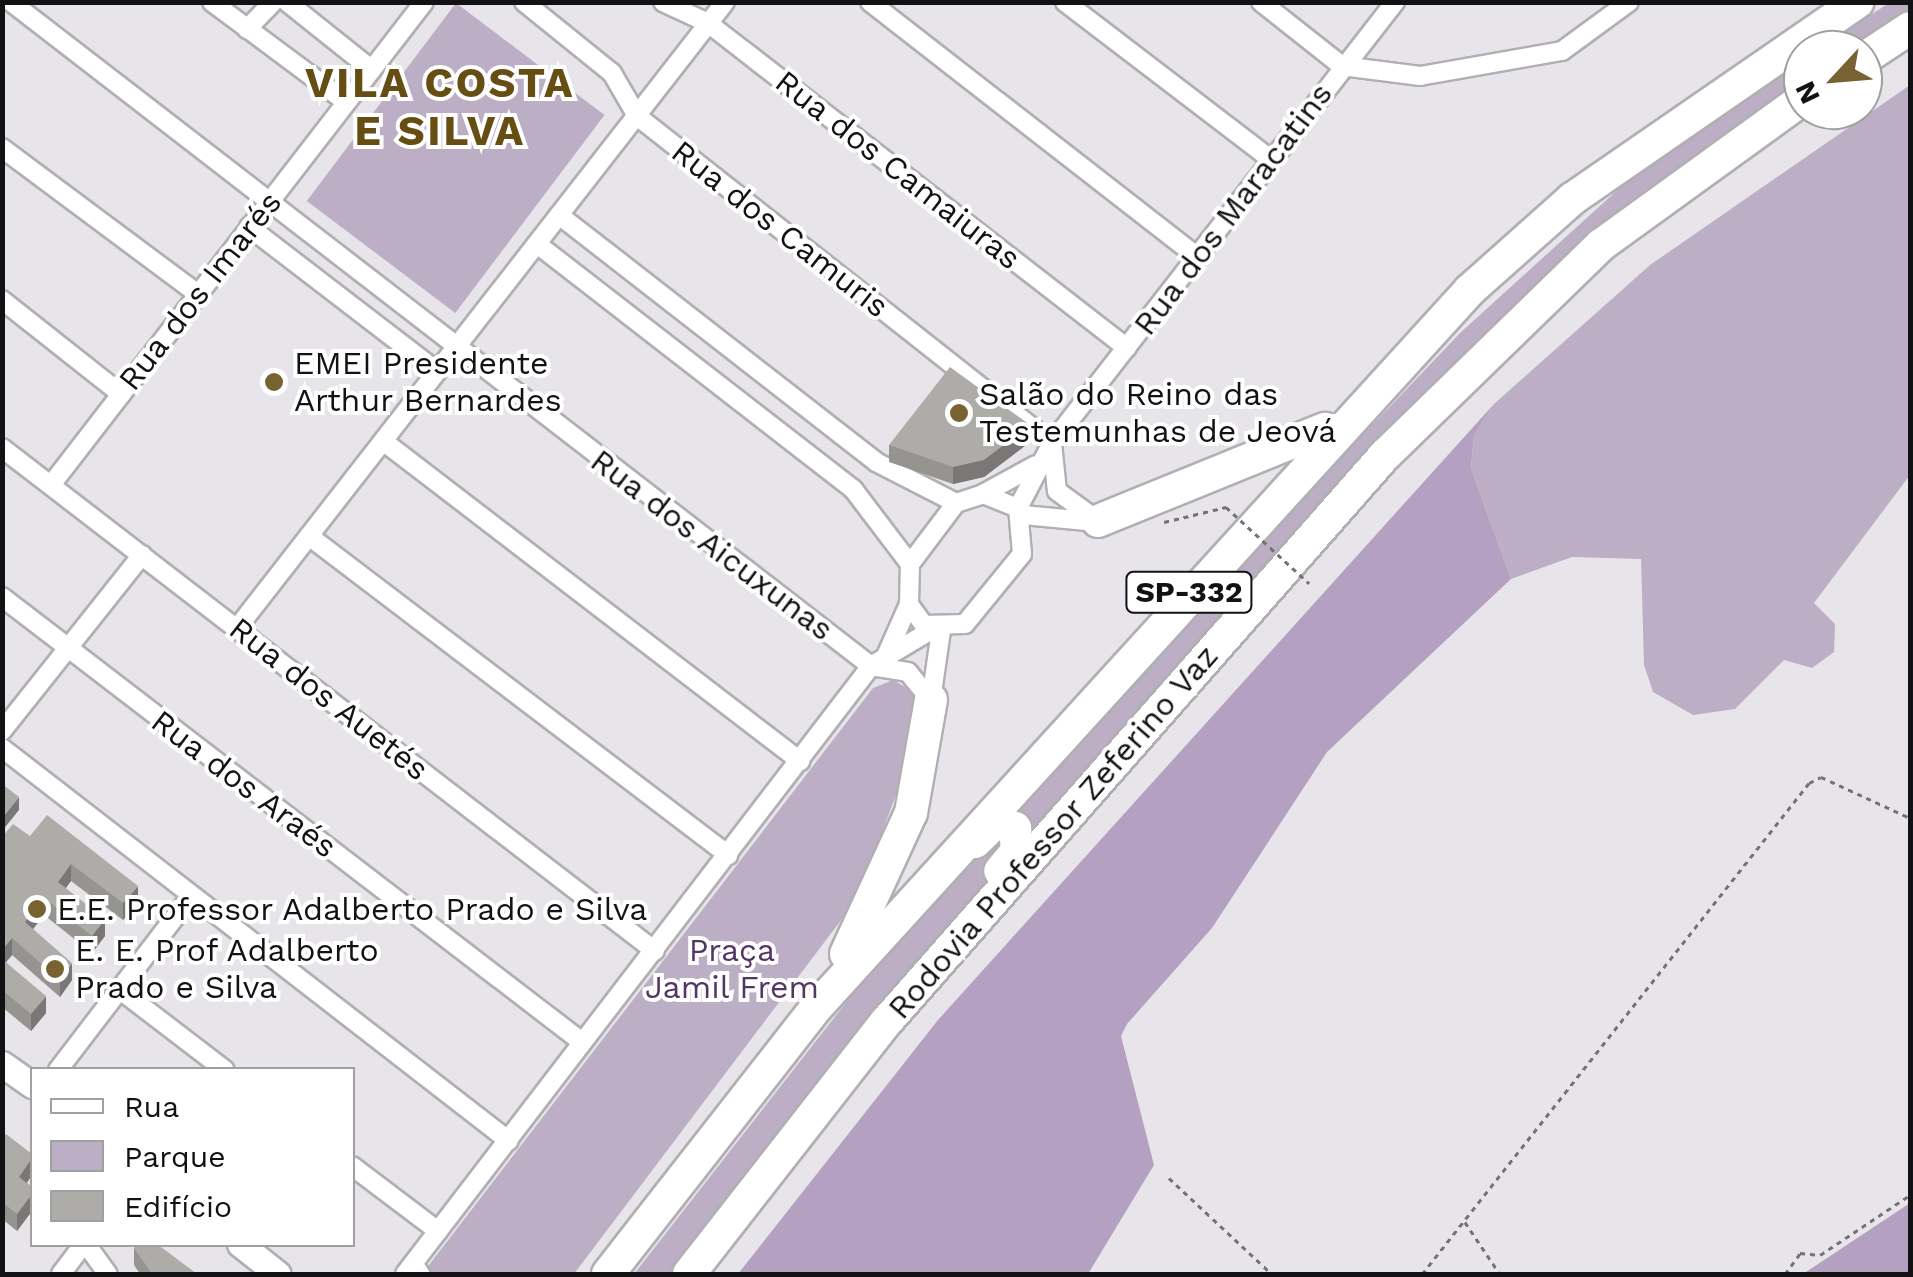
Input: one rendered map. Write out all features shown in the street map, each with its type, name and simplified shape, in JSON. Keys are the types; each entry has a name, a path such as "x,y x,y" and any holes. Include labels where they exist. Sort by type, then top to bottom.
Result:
{"highway":[{"name":"Rodovia Professor Zeferino Vaz","path":"615,1266 814,1010 1346,416 1572,200 1858,2"},
{"path":"1883,46 1910,28"},
{"name":"Rodovia Professor Zeferino Vaz","path":"696,1266 887,1021 1385,455 1602,244 1783,113"},
{"path":"1098,521 1291,448 1346,416"},
{"path":"814,1010 876,901 910,813 932,700"},
{"path":"615,1266 672,1212 954,865 991,825 1009,823 1018,851 887,1006 696,1266"}],"street":[{"name":"Rua dos Aicuxunas","path":"11,2 454,350 879,661"},
{"path":"212,2 346,102"},
{"path":"247,29 273,2"},
{"path":"287,2 371,69"},
{"name":"Rua dos Imarés","path":"50,485 424,2"},
{"name":"Rua dos Camuris","path":"524,2 612,73 637,116 1052,443"},
{"name":"Rua dos Camaiuras","path":"663,2 708,23 1127,348"},
{"path":"238,627 725,2"},
{"path":"870,2 1198,257"},
{"path":"1066,2 1269,158"},
{"path":"1261,2 1342,66 1420,76 1500,68 1562,51 1629,2"},
{"name":"Rua dos Maracatins","path":"1021,511 1036,465 1052,443 1198,257 1269,158 1394,2"},
{"path":"2,148 198,294"},
{"path":"559,215 876,462 956,503"},
{"path":"249,228 437,371"},
{"path":"537,244 853,489 910,564"},
{"path":"2,300 120,394"},
{"path":"383,441 800,761"},
{"path":"1052,443 1057,491 1098,521"},
{"name":"Rua dos Auetés","path":"2,448 655,951"},
{"path":"853,489 876,462"},
{"name":"Rua dos Maracatins","path":"984,494 1036,465"},
{"path":"416,1270 438,1231 879,661 908,604 910,564 956,503 984,494 1021,511 1098,521"},
{"path":"879,661 938,629 965,624 1022,554 1021,511"},
{"path":"308,536 728,855"},
{"path":"2,730 142,555"},
{"name":"Rua dos Araés","path":"2,597 582,1042"},
{"path":"908,604 938,629"},
{"path":"932,700 938,629"},
{"path":"879,661 908,672 932,700"},
{"path":"2,748 509,1141"},
{"path":"60,1067 191,896"},
{"path":"119,989 221,1067"},
{"path":"2,1064 30,1084"},
{"path":"355,1168 438,1231"},
{"path":"61,1274 83,1247"},
{"path":"87,1247 108,1274"},
{"path":"244,1247 278,1274"}],"path":[{"path":"1226,507 1309,583"},
{"path":"1422,1274 1809,783 1832,781 1910,818"},
{"path":"1169,1178 1272,1274"},
{"path":"1785,1274 1800,1253 1820,1255 1910,1196"},
{"path":"1464,1221 1500,1274"}],"green space":[{"path":"456,3 605,115 455,313 307,201"},
{"path":"1889,3 1910,3 1910,16 1883,34 1883,30 1848,30"},
{"path":"1783,73 1783,100 1618,216 1467,352 895,989 673,1274 634,1274 869,973 1141,668 1460,333 1623,185"},
{"path":"1910,85 1910,475 1814,603 1835,624 1834,652 1812,668 1784,660 1735,709 1693,715 1653,692 1644,665 1641,559 1572,557 1511,579 1471,468 1474,435 1494,404 1650,265 1845,130 1883,130 1883,104"},
{"name":"Praça Jamil Frem","path":"893,680 912,691 924,720 857,899 574,1274 422,1274 873,688"}],"shaded area":[{"path":"1494,404 1474,435 1471,468 1511,579 1327,752 1212,928 1127,1024 1121,1036 1154,1165 1088,1274 738,1274 938,1020"},
{"path":"1910,1203 1910,1274 1803,1274"}],"building":[{"name":"Salão do Reino das Testemunhas de Jeová","path":"950,367 1030,425 984,460 953,467 889,445"},
{"path":"2,784 19,797 2,818"},
{"name":"E.E. Professor Adalberto Prado e Silva","path":"47,815 138,886 123,903 71,864 58,882 105,919 92,936 44,898 25,922 72,963 60,980 12,938 2,950 2,837 13,824 30,836"},
{"path":"2,959 46,996 31,1014 2,990"},
{"path":"6,1134 30,1152 30,1161 19,1177 30,1185 30,1197 17,1214 2,1202 2,1139"},
{"path":"161,1247 197,1274 152,1274 134,1248"}],"place":[{"name":"EMEI Presidente Arthur Bernardes","path":"274,382"},
{"name":"Salão do Reino das Testemunhas de Jeová","path":"959,413"},
{"name":"E.E. Professor Adalberto Prado e Silva","path":"37,909"},
{"name":"E. E. Prof Adalberto Prado e Silva","path":"55,969"}],"district":[{"name":"VILA COSTA E SILVA","path":"440,107"}]}
